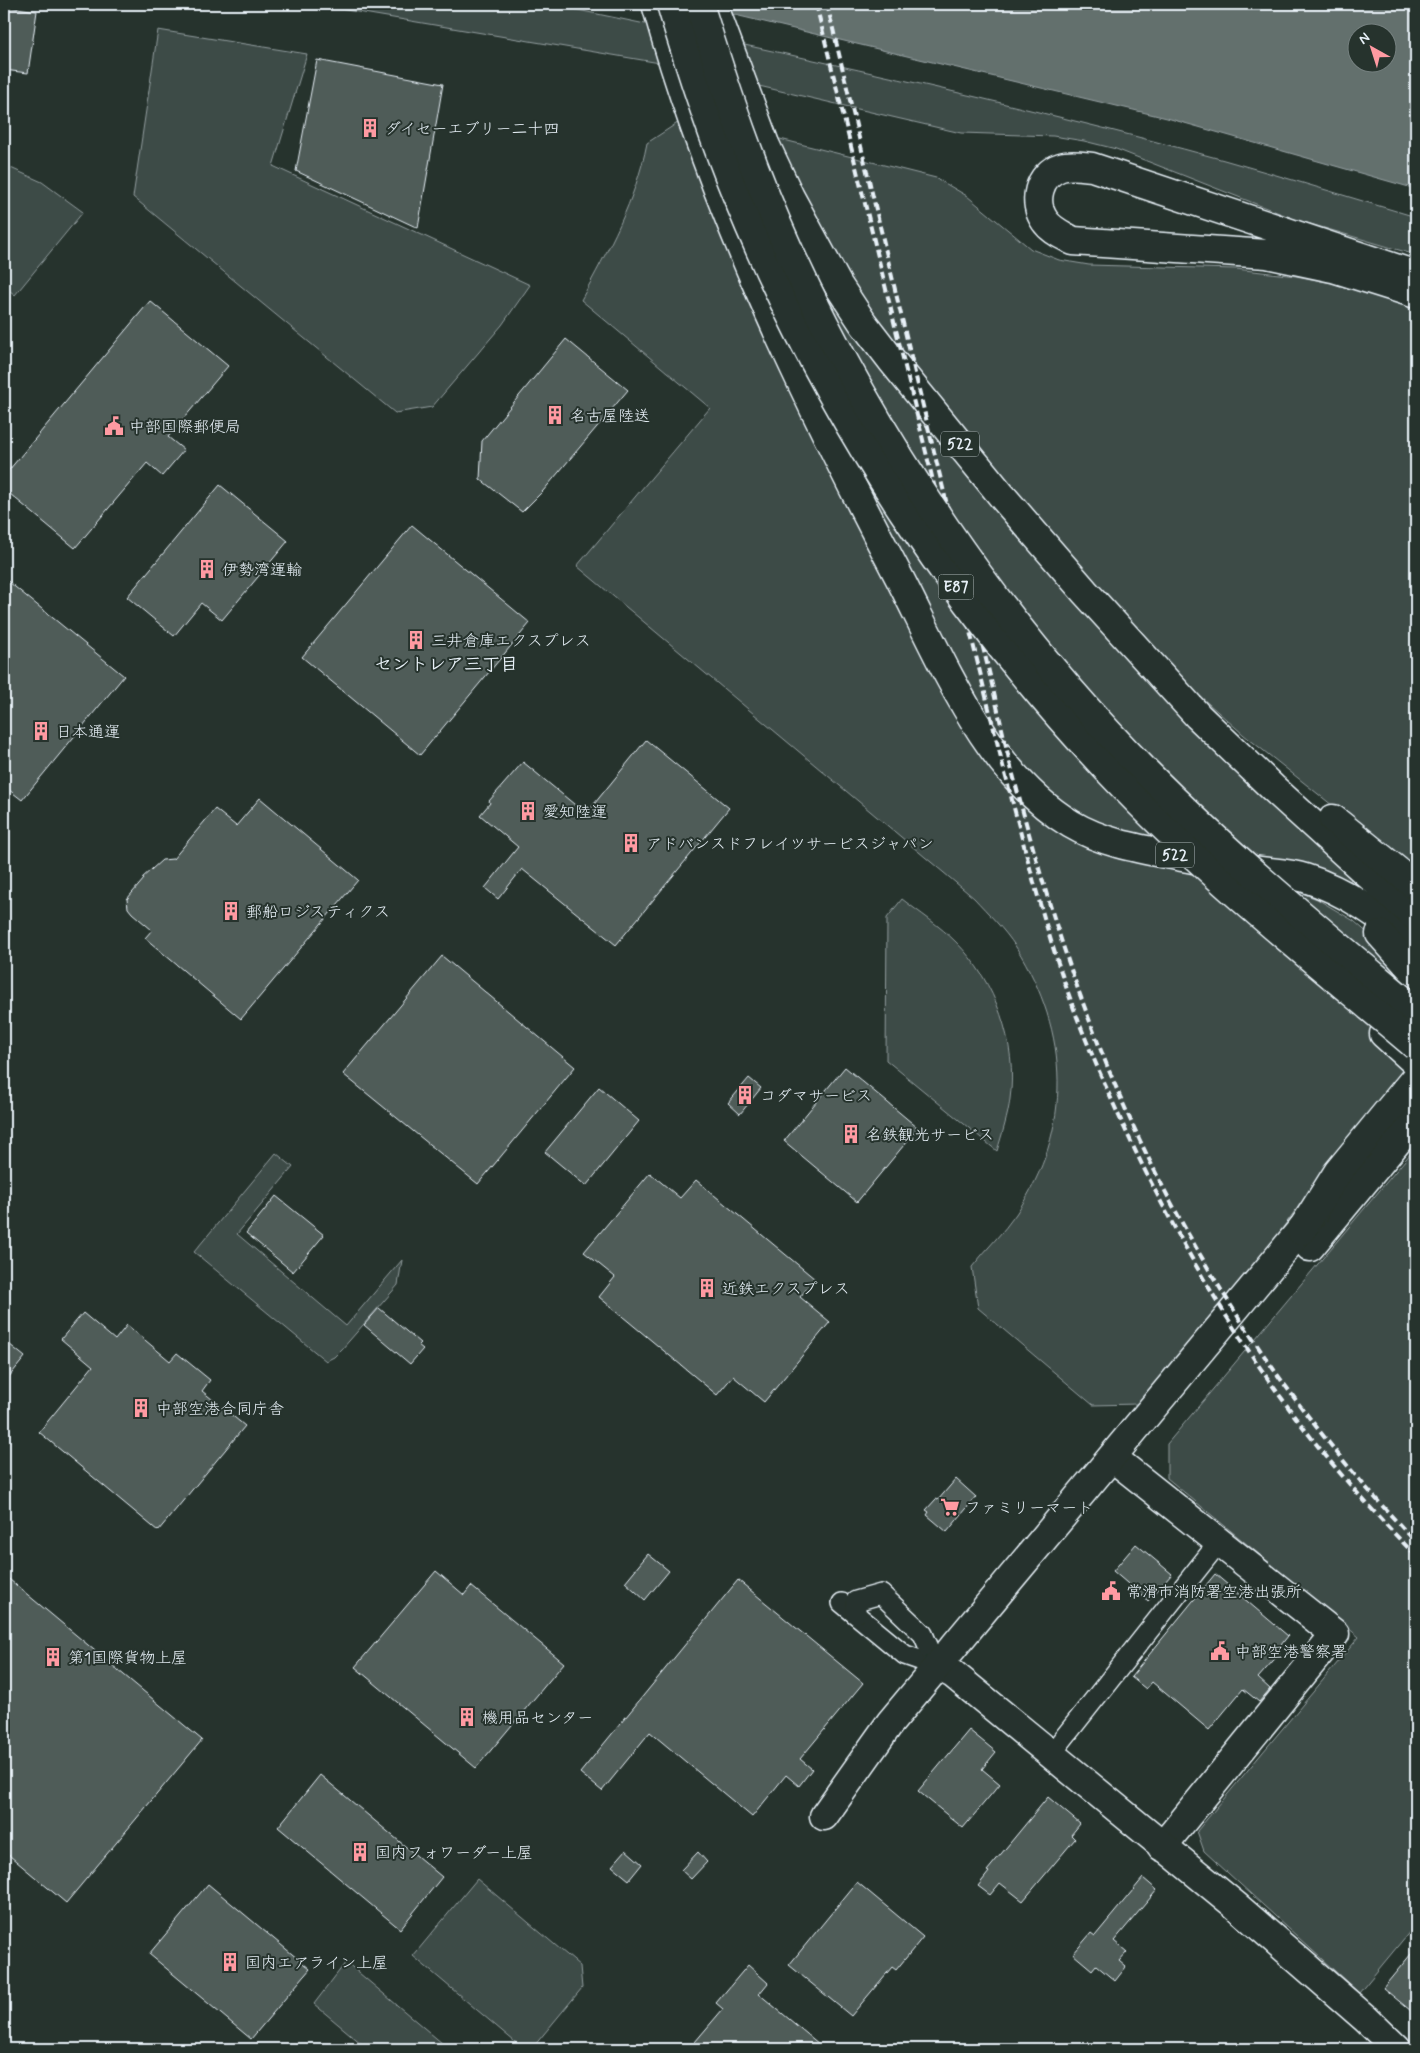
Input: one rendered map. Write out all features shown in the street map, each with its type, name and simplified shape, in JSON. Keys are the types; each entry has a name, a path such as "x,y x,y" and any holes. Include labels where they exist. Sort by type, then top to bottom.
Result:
{"main road":[{"name":"522","path":"656,4 670,54 696,130 731,222 762,295 842,466 968,711 989,743 1029,792 1052,812 1076,827 1105,840 1251,870 1292,882 1325,895 1377,931 1416,974"},
{"name":"E87","path":"671,4 714,135 765,261 820,373 897,505 996,641 1087,747 1180,843 1254,909 1416,1046"},
{"name":"E87","path":"699,4 725,89 747,149 789,251 812,299 873,412 934,510 977,570 1056,671 1144,770 1235,858 1416,1011"},
{"name":"522","path":"713,4 765,144 812,239 838,285 863,323 1002,496 1198,716 1273,788 1416,918"},
{"path":"1416,275 1092,167 1078,165 1059,168 1047,176 1040,186 1038,207 1046,222 1053,230 1073,241 1268,254 1333,268 1416,294"},
{"name":"522","path":"1126,636 1223,727 1295,790 1416,886"},
{"name":"522","path":"1251,870 1283,872 1326,886 1353,899 1383,918 1416,945"},
{"path":"1254,909 1326,984 1416,1063"},
{"path":"1301,1231 1338,1172 1416,1078"},
{"path":"945,1670 902,1735 824,1816 890,1723 945,1670 959,1669 1301,1231 1416,1094"},
{"path":"1120,1463 1416,1119"},
{"path":"1120,1463 1334,1634 1162,1847"},
{"path":"945,1670 1051,1754 1242,1912 1366,2019 1397,2049"}],"street":[{"path":"1051,1754 1219,1542"},
{"path":"881,1594 922,1634 945,1670 905,1654 849,1608 856,1601 881,1594"}],"shaded area":[{"path":"310,4 570,4 573,9 736,43 981,98 1143,138 1296,181 1416,217 1416,255 1297,220 1116,149 1084,141 1053,136 961,133 660,63"},
{"path":"689,4 1416,4 1416,189 1167,118"},
{"path":"158,30 307,54 273,166 530,285 502,325 432,407 395,413 133,197"},
{"path":"679,122 698,167 776,138 936,178 967,196 1031,249 1059,260 1089,265 1236,269 1296,276 1342,285 1407,305 1416,320 1416,872 1244,735 1175,674 1355,872 1346,888 1169,847 1166,868 1183,868 1291,889 1317,899 1354,921 1379,943 1411,980 1416,992 1416,1059 1356,1127 1271,1244 1138,1404 1093,1405 978,1308 972,1267 1011,1221 1035,1181 1048,1148 1056,1114 1058,1080 1055,1047 1047,1013 1034,980 1016,947 974,898 577,566 710,408 581,300 611,243 628,205 636,185 647,143"},
{"path":"4,165 42,182 83,212 15,295 4,286"},
{"path":"902,899 943,930 970,958 982,975 1001,1014 1007,1035 1012,1078 1008,1112 997,1151 886,1060 887,918"},
{"path":"1416,1147 1416,1924 1359,1993 1204,1851 1197,1831 1359,1637 1167,1478 1167,1444"},
{"path":"276,1153 293,1167 237,1234 346,1326 402,1260 398,1285 342,1349 334,1357 326,1361 194,1252"},
{"path":"477,1879 580,1966 582,1988 534,2046 521,2047 413,1956"},
{"path":"346,1962 449,2049 368,2049 314,2004"}],"building":[{"path":"4,6 37,11 28,73 4,70"},
{"name":"ダイセーエブリー二十四","path":"317,60 443,84 418,228 296,171"},
{"path":"150,301 228,366 168,437 184,450 162,476 147,463 75,548 4,489 4,476"},
{"name":"名古屋陸送","path":"566,339 628,390 543,491 522,512 480,479 482,441"},
{"name":"伊勢湾運輸","path":"220,485 288,541 222,620 201,603 174,636 127,597"},
{"name":"三井倉庫エクスプレス","path":"412,525 530,623 420,755 302,657"},
{"name":"日本通運","path":"4,578 124,676 22,800 4,786"},
{"name":"アドバンスドフレイツサービスジャパン","path":"646,740 729,808 616,945 522,869 498,899 485,888 518,847 480,815 490,803 489,801 523,762 586,814"},
{"name":"郵船ロジスティクス","path":"260,798 358,880 241,1019 145,938 152,930 132,913 128,908 127,899 144,879 142,878 162,860 173,859 215,809 236,826"},
{"path":"442,956 575,1067 478,1184 343,1074"},
{"name":"名鉄観光サービス","path":"845,1067 918,1128 857,1202 784,1141"},
{"name":"コダマサービス","path":"749,1078 761,1088 740,1114 728,1103"},
{"path":"599,1087 639,1121 586,1186 545,1152"},
{"name":"近鉄エクスプレス","path":"650,1173 680,1198 696,1180 815,1279 800,1297 830,1322 764,1402 733,1376 717,1395 599,1297 615,1277 584,1252"},
{"path":"276,1196 324,1235 293,1272 246,1233"},
{"path":"379,1308 420,1343 418,1345 423,1349 410,1364 364,1325"},
{"name":"中部空港合同庁舎","path":"83,1313 115,1340 127,1325 170,1361 177,1353 210,1380 202,1391 245,1426 158,1531 39,1432 93,1366 61,1339"},
{"path":"4,1340 25,1357 4,1383"},
{"path":"956,1479 976,1497 947,1532 927,1515 929,1512 926,1510 936,1499 938,1500"},
{"path":"1136,1544 1172,1574 1148,1601 1113,1571"},
{"path":"648,1554 669,1571 645,1600 625,1582"},
{"name":"機用品センター","path":"436,1571 464,1595 471,1586 564,1663 476,1768 355,1667"},
{"path":"1215,1574 1288,1636 1277,1650 1280,1653 1258,1678 1270,1689 1259,1702 1243,1689 1209,1730 1152,1682 1146,1689 1131,1677"},
{"name":"第1国際貨物上屋","path":"4,1575 202,1740 66,1903 4,1851"},
{"path":"738,1580 863,1683 800,1759 812,1769 799,1786 786,1775 752,1817 650,1732 602,1791 580,1773"},
{"path":"969,1730 996,1752 982,1769 1000,1784 963,1828 918,1791"},
{"name":"国内フォワーダー上屋","path":"320,1775 442,1877 400,1929 278,1827"},
{"path":"1048,1797 1080,1824 1071,1835 1075,1839 1023,1901 1000,1883 990,1895 978,1886 989,1872 987,1871"},
{"path":"626,1850 642,1864 629,1880 612,1866"},
{"path":"698,1852 707,1862 691,1879 681,1870"},
{"path":"1143,1878 1157,1890 1114,1941 1127,1952 1119,1961 1126,1967 1115,1981 1096,1965 1092,1970 1073,1954 1091,1933 1095,1936"},
{"path":"857,1882 923,1937 896,1970 892,1967 851,2016 789,1965"},
{"name":"国内エアライン上屋","path":"208,1884 310,1969 251,2039 149,1954"},
{"path":"1416,1948 1416,2015 1383,1988"},
{"path":"748,1965 768,1983 759,1994 825,2049 689,2049 723,2009 716,2003"}],"railway":[{"path":"816,4 1003,766 1049,935 1071,1002 1107,1089 1132,1143 1158,1196 1216,1299 1281,1398 1317,1445 1365,1502 1416,1556"},
{"path":"827,4 1010,763 1047,896 1068,962 1092,1027 1120,1097 1153,1167 1189,1235 1228,1301 1271,1365 1317,1427 1365,1486 1416,1542"}],"place":[{"name":"ダイセーエブリー二十四","path":"370,128"},
{"name":"名古屋陸送","path":"555,415"},
{"name":"中部国際郵便局","path":"114,426"},
{"name":"伊勢湾運輸","path":"207,569"},
{"name":"三井倉庫エクスプレス","path":"416,640"},
{"name":"日本通運","path":"41,731"},
{"name":"愛知陸運","path":"528,811"},
{"name":"アドバンスドフレイツサービスジャパン","path":"631,843"},
{"name":"郵船ロジスティクス","path":"231,911"},
{"name":"コダマサービス","path":"745,1095"},
{"name":"名鉄観光サービス","path":"851,1134"},
{"name":"近鉄エクスプレス","path":"707,1288"},
{"name":"中部空港合同庁舎","path":"141,1408"},
{"name":"ファミリーマート","path":"950,1507"},
{"name":"常滑市消防署空港出張所","path":"1111,1591"},
{"name":"中部空港警察署","path":"1220,1651"},
{"name":"第1国際貨物上屋","path":"53,1657"},
{"name":"機用品センター","path":"467,1717"},
{"name":"国内フォワーダー上屋","path":"360,1852"},
{"name":"国内エアライン上屋","path":"230,1962"}],"district":[{"name":"セントレア三丁目","path":"446,664"}]}
